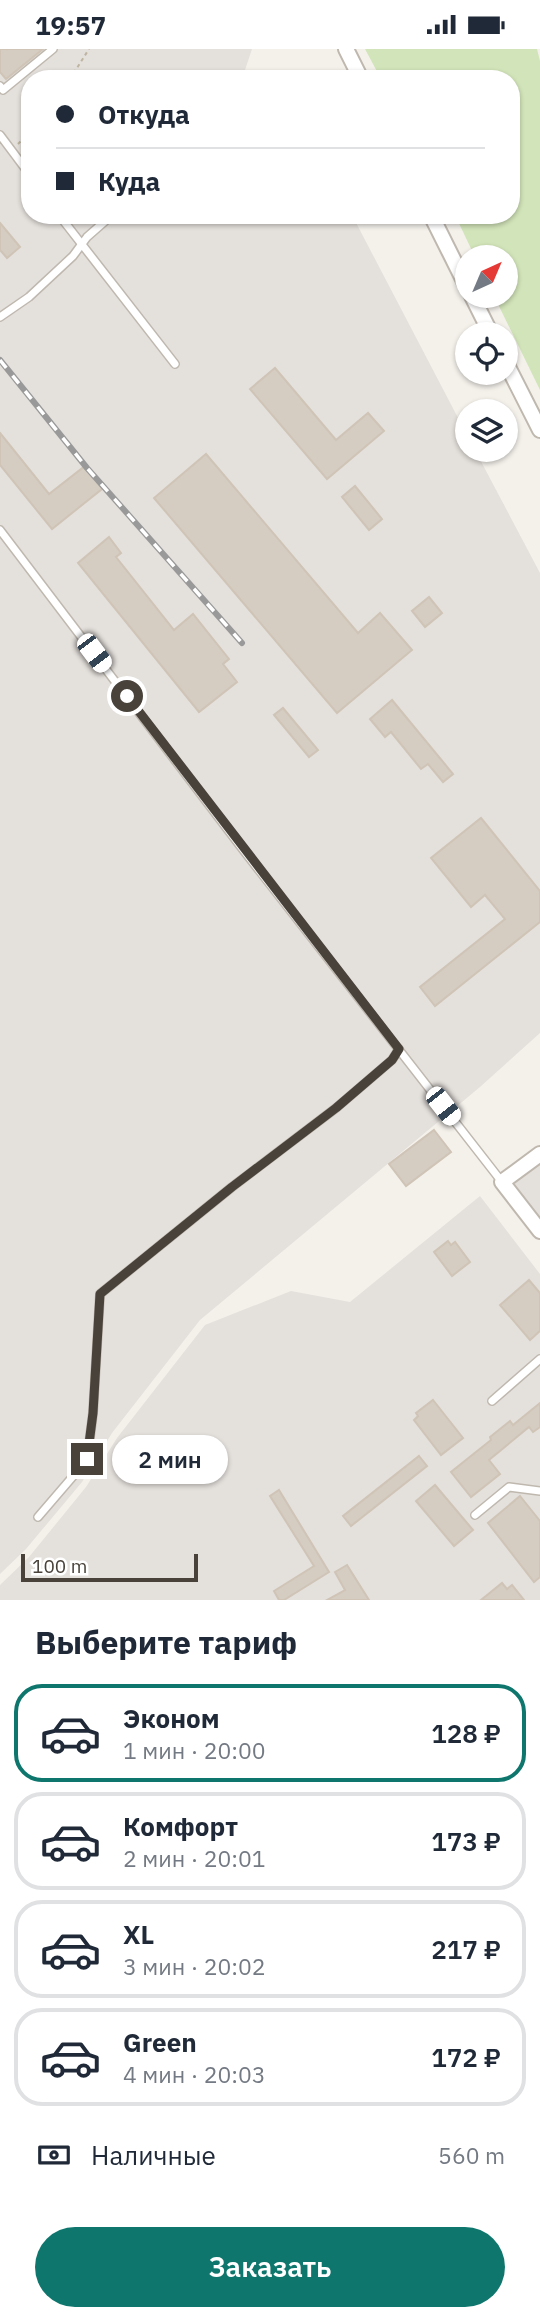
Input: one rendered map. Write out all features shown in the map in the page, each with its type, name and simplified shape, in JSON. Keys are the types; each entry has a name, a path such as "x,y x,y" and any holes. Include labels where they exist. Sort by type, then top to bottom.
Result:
{"street":[{"path":"346,49 356,70"},
{"path":"354,65 357,49"},
{"path":"435,224 455,264"},
{"path":"517,385 540,430"},
{"path":"540,1154 502,1182 540,1231"}],"lane":[{"path":"27,70 53,49"},
{"path":"0,86 3,90 21,75"},
{"path":"0,135 21,164"},
{"path":"66,224 175,364"},
{"path":"0,317 29,297 102,224"},
{"path":"0,530 502,1182"},
{"path":"38,1517 87,1459 93,1413 100,1294 232,1187 336,1108 392,1060 399,1049"},
{"path":"492,1401 540,1359"},
{"path":"475,1515 509,1487 540,1491"}],"path":[{"path":"76,70 89,49"},
{"path":"11,151 21,141"}],"shaded area":[{"path":"0,49 252,49 245,70 21,70 21,224 357,224 455,412 455,462 481,462 540,573 540,1033 480,1087 200,1320 112,1433 82,1482 26,1549 0,1574"},
{"path":"540,1162 540,1221 511,1183"},
{"path":"480,1196 540,1274 540,1600 0,1600 0,1585 29,1557 86,1487 117,1438 205,1325 291,1291 350,1302"}],"green space":[{"path":"365,49 537,49 540,61 540,390 518,345 518,322 507,322 500,308 518,308 518,245 469,245 459,224 520,224 520,70 376,70"}],"building":[{"path":"0,49 43,49 6,79 0,72"},
{"path":"0,223 20,247 7,258 0,250"},
{"path":"275,368 336,440 368,413 384,431 327,479 250,389"},
{"path":"0,433 49,494 85,466 102,489 52,529 0,465"},
{"path":"206,454 358,633 380,613 412,650 337,713 154,498"},
{"path":"355,486 382,519 369,530 342,497"},
{"path":"109,537 121,553 116,557 174,630 193,614 229,659 223,664 237,682 199,712 78,563"},
{"path":"429,597 442,613 425,627 412,611"},
{"path":"392,700 453,774 443,782 428,764 421,769 391,732 385,737 370,719"},
{"path":"283,708 318,750 309,757 274,715"},
{"path":"481,818 540,891 540,922 435,1006 420,987 505,919 485,895 471,907 431,858"},
{"path":"434,1130 451,1152 406,1186 389,1164"},
{"path":"448,1241 451,1245 455,1242 470,1262 452,1276 434,1252"},
{"path":"529,1280 540,1293 540,1331 530,1340 500,1305"},
{"path":"433,1400 463,1438 441,1455 414,1420 418,1416 416,1413"},
{"path":"540,1403 540,1427 533,1432 529,1427 489,1460 500,1474 471,1497 451,1472 510,1421 513,1425"},
{"path":"419,1456 427,1466 351,1526 343,1516"},
{"path":"435,1485 473,1530 454,1546 416,1501"},
{"path":"279,1490 329,1572 284,1600 279,1600 274,1591 314,1566 270,1496"},
{"path":"520,1496 540,1521 540,1577 534,1582 488,1523"},
{"path":"347,1565 369,1600 327,1600 345,1590 335,1572"},
{"path":"502,1583 507,1589 512,1585 524,1600 481,1600"}],"railway":[{"path":"0,360 87,468 242,643"}],"route":[{"path":"87,1459 93,1413 100,1294 232,1187 336,1108 392,1060 399,1049 127,696"}]}
